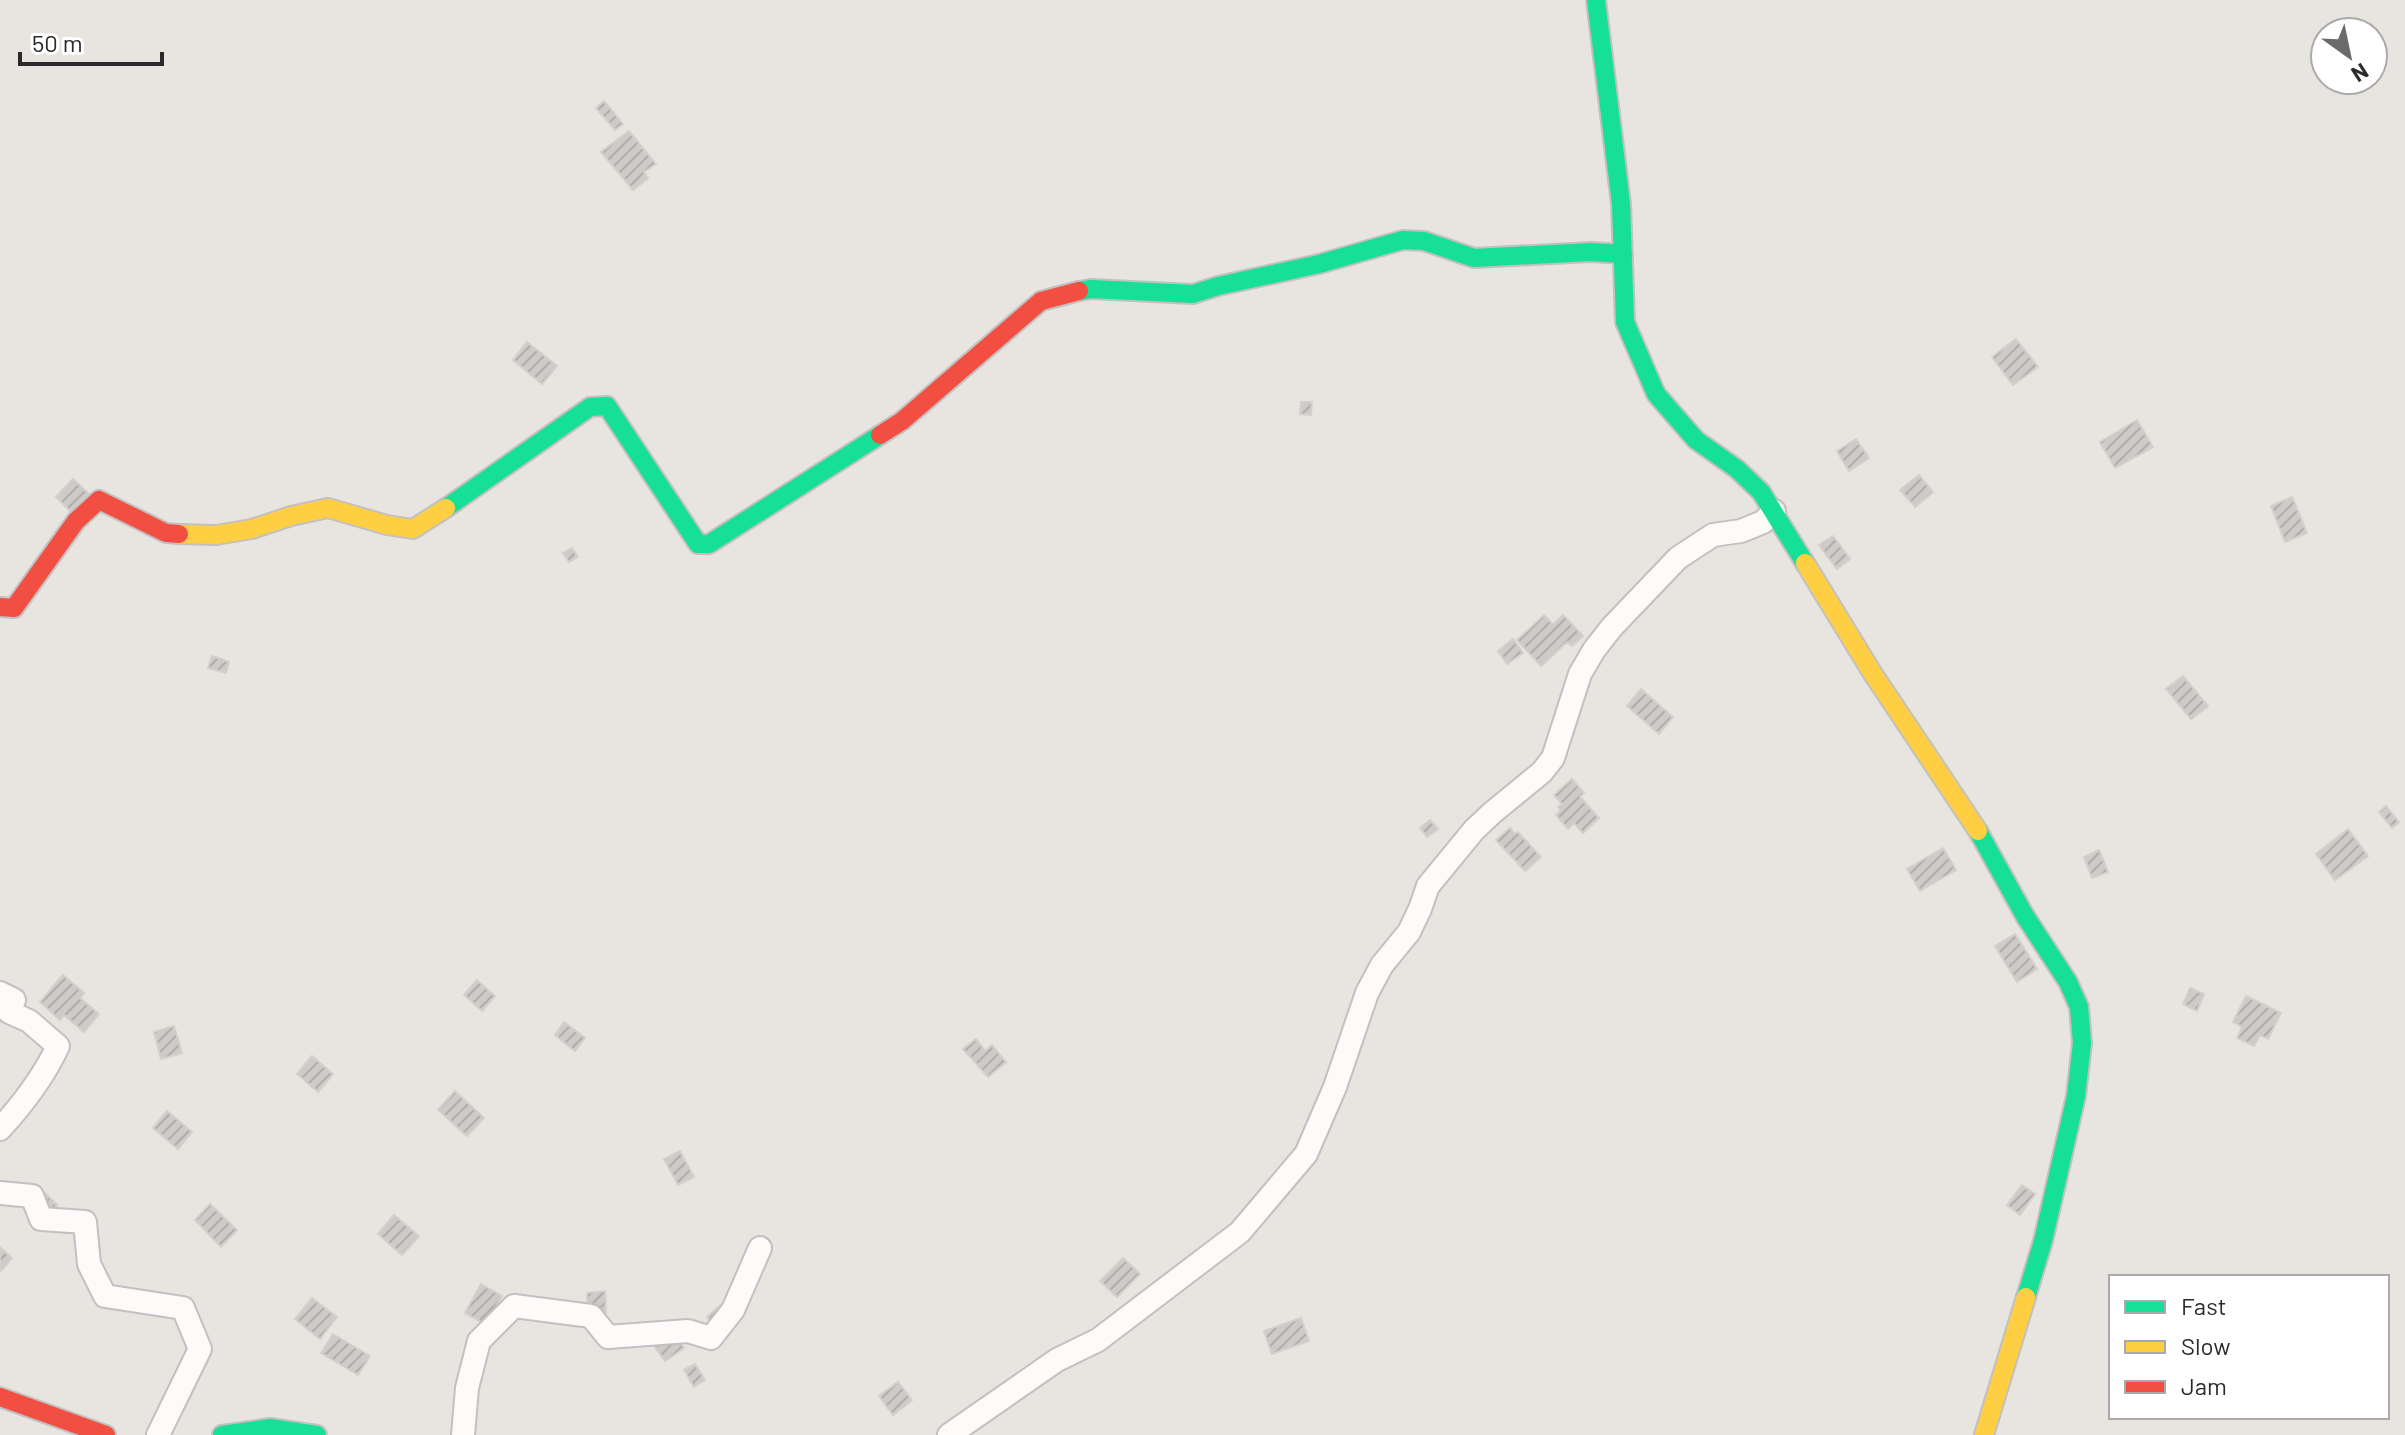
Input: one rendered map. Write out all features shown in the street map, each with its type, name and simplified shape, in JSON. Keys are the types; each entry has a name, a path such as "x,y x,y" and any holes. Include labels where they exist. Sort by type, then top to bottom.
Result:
{"street":[{"path":"1596,0 1621,204 1625,322 1656,394 1696,440 1737,469 1761,492 1873,674 1969,816 2079,1007 2082,1043 2076,1096 2043,1241 1984,1435"},
{"path":"0,607 14,608 76,521 99,500 166,533 216,535 252,529 328,508 413,529 463,498 590,407 599,405 607,406 698,544 709,544 902,421 1041,301 1091,289 1193,294 1403,240 1424,241 1474,258 1591,252 1623,254"},
{"path":"949,1435 1057,1360 1098,1340 1240,1232 1306,1154 1335,1087 1367,993 1382,965 1409,932 1428,886 1474,830 1542,772 1553,758 1580,674 1594,650 1678,558 1713,535 1741,531 1763,522 1774,511"},
{"path":"0,993 14,1000 9,1012 29,1021 58,1046 48,1066 0,1129"},
{"path":"0,1193 32,1196 41,1219 85,1222 89,1264 105,1296 183,1308 200,1349 158,1435"},
{"path":"463,1435 467,1388 479,1341 514,1306 591,1316 608,1337 688,1331 711,1338 733,1310 760,1248"},
{"path":"0,1397 106,1435"},
{"path":"222,1435 270,1428 317,1435"}],"building":[{"path":"604,101 623,124 615,130 596,108"},
{"path":"629,131 656,164 644,172 648,178 633,190 601,152"},
{"path":"2016,339 2038,367 2013,385 1992,357"},
{"path":"527,342 557,366 542,384 513,360"},
{"path":"1301,402 1312,402 1311,415 1300,414"},
{"path":"2137,420 2153,447 2115,468 2100,442"},
{"path":"1856,439 1869,458 1849,471 1837,451"},
{"path":"1919,475 1933,492 1915,507 1900,490"},
{"path":"73,479 89,494 71,512 56,497"},
{"path":"2292,497 2307,533 2285,542 2271,506"},
{"path":"1833,536 1850,559 1837,569 1819,545"},
{"path":"572,548 578,557 569,562 563,553"},
{"path":"1544,615 1553,625 1563,615 1583,636 1572,646 1567,642 1541,666 1517,640"},
{"path":"1513,639 1523,653 1507,664 1498,651"},
{"path":"212,656 229,662 226,673 208,668"},
{"path":"2183,676 2208,706 2191,719 2166,689"},
{"path":"1641,689 1673,717 1659,734 1627,706"},
{"path":"1572,779 1584,793 1580,797 1599,818 1583,833 1574,823 1568,829 1556,815 1562,804 1554,795"},
{"path":"2386,806 2399,822 2392,828 2379,812"},
{"path":"1430,820 1438,829 1427,837 1420,828"},
{"path":"1510,828 1515,834 1518,832 1541,857 1525,871 1496,840"},
{"path":"2348,829 2368,856 2335,880 2316,854"},
{"path":"1943,848 1956,870 1920,891 1907,869"},
{"path":"2099,850 2108,872 2092,878 2084,857"},
{"path":"2015,934 2037,969 2017,982 1995,946"},
{"path":"63,975 84,993 80,998 99,1014 84,1032 64,1015 60,1020 40,1002"},
{"path":"477,980 495,996 482,1011 464,995"},
{"path":"2190,988 2204,994 2197,1011 2183,1004"},
{"path":"2246,996 2281,1013 2268,1039 2260,1035 2254,1046 2237,1038 2242,1027 2233,1022"},
{"path":"564,1022 585,1038 575,1051 555,1035"},
{"path":"174,1026 182,1053 161,1059 154,1032"},
{"path":"976,1039 985,1051 992,1045 1006,1062 988,1077 963,1049"},
{"path":"312,1056 333,1074 318,1092 297,1074"},
{"path":"455,1091 484,1118 467,1136 438,1110"},
{"path":"167,1111 192,1132 178,1149 153,1128"},
{"path":"680,1151 694,1177 678,1185 664,1159"},
{"path":"2022,1185 2035,1194 2020,1215 2007,1205"},
{"path":"45,1193 57,1205 48,1214 36,1202"},
{"path":"210,1204 237,1230 221,1247 195,1220"},
{"path":"394,1215 419,1236 402,1255 378,1234"},
{"path":"0,1247 12,1258 0,1272"},
{"path":"1123,1258 1140,1274 1117,1297 1100,1281"},
{"path":"481,1284 502,1296 485,1324 465,1313"},
{"path":"605,1291 606,1312 588,1314 587,1293"},
{"path":"312,1298 337,1317 320,1339 295,1319"},
{"path":"722,1304 729,1311 713,1325 707,1317"},
{"path":"1301,1318 1309,1341 1272,1354 1264,1331"},
{"path":"333,1334 370,1356 358,1375 321,1353"},
{"path":"674,1334 684,1348 665,1361 655,1347"},
{"path":"695,1364 705,1380 694,1387 684,1370"},
{"path":"898,1382 912,1400 893,1415 879,1396"}],"traffic: fast":[{"path":"1596,0 1621,204 1625,322 1656,394 1696,440 1737,469 1761,492 1805,563"},
{"path":"1079,291 1193,294 1403,240 1424,241 1474,258 1591,252 1623,254"},
{"path":"446,508 590,407 607,406 698,544 709,544 880,435"},
{"path":"1978,831 2025,916 2068,982 2079,1007 2082,1043 2076,1096 2043,1241 2026,1297"},
{"path":"222,1435 270,1428 317,1435"}],"traffic: slow":[{"path":"179,534 216,535 252,529 328,508 413,529 446,508"},
{"path":"1805,563 1873,674 1978,831"},
{"path":"1984,1435 2026,1297"}],"traffic: jam":[{"path":"880,435 902,421 1041,301 1079,291"},
{"path":"0,607 14,608 76,521 99,500 166,533 179,534"},
{"path":"0,1397 106,1435"}]}
